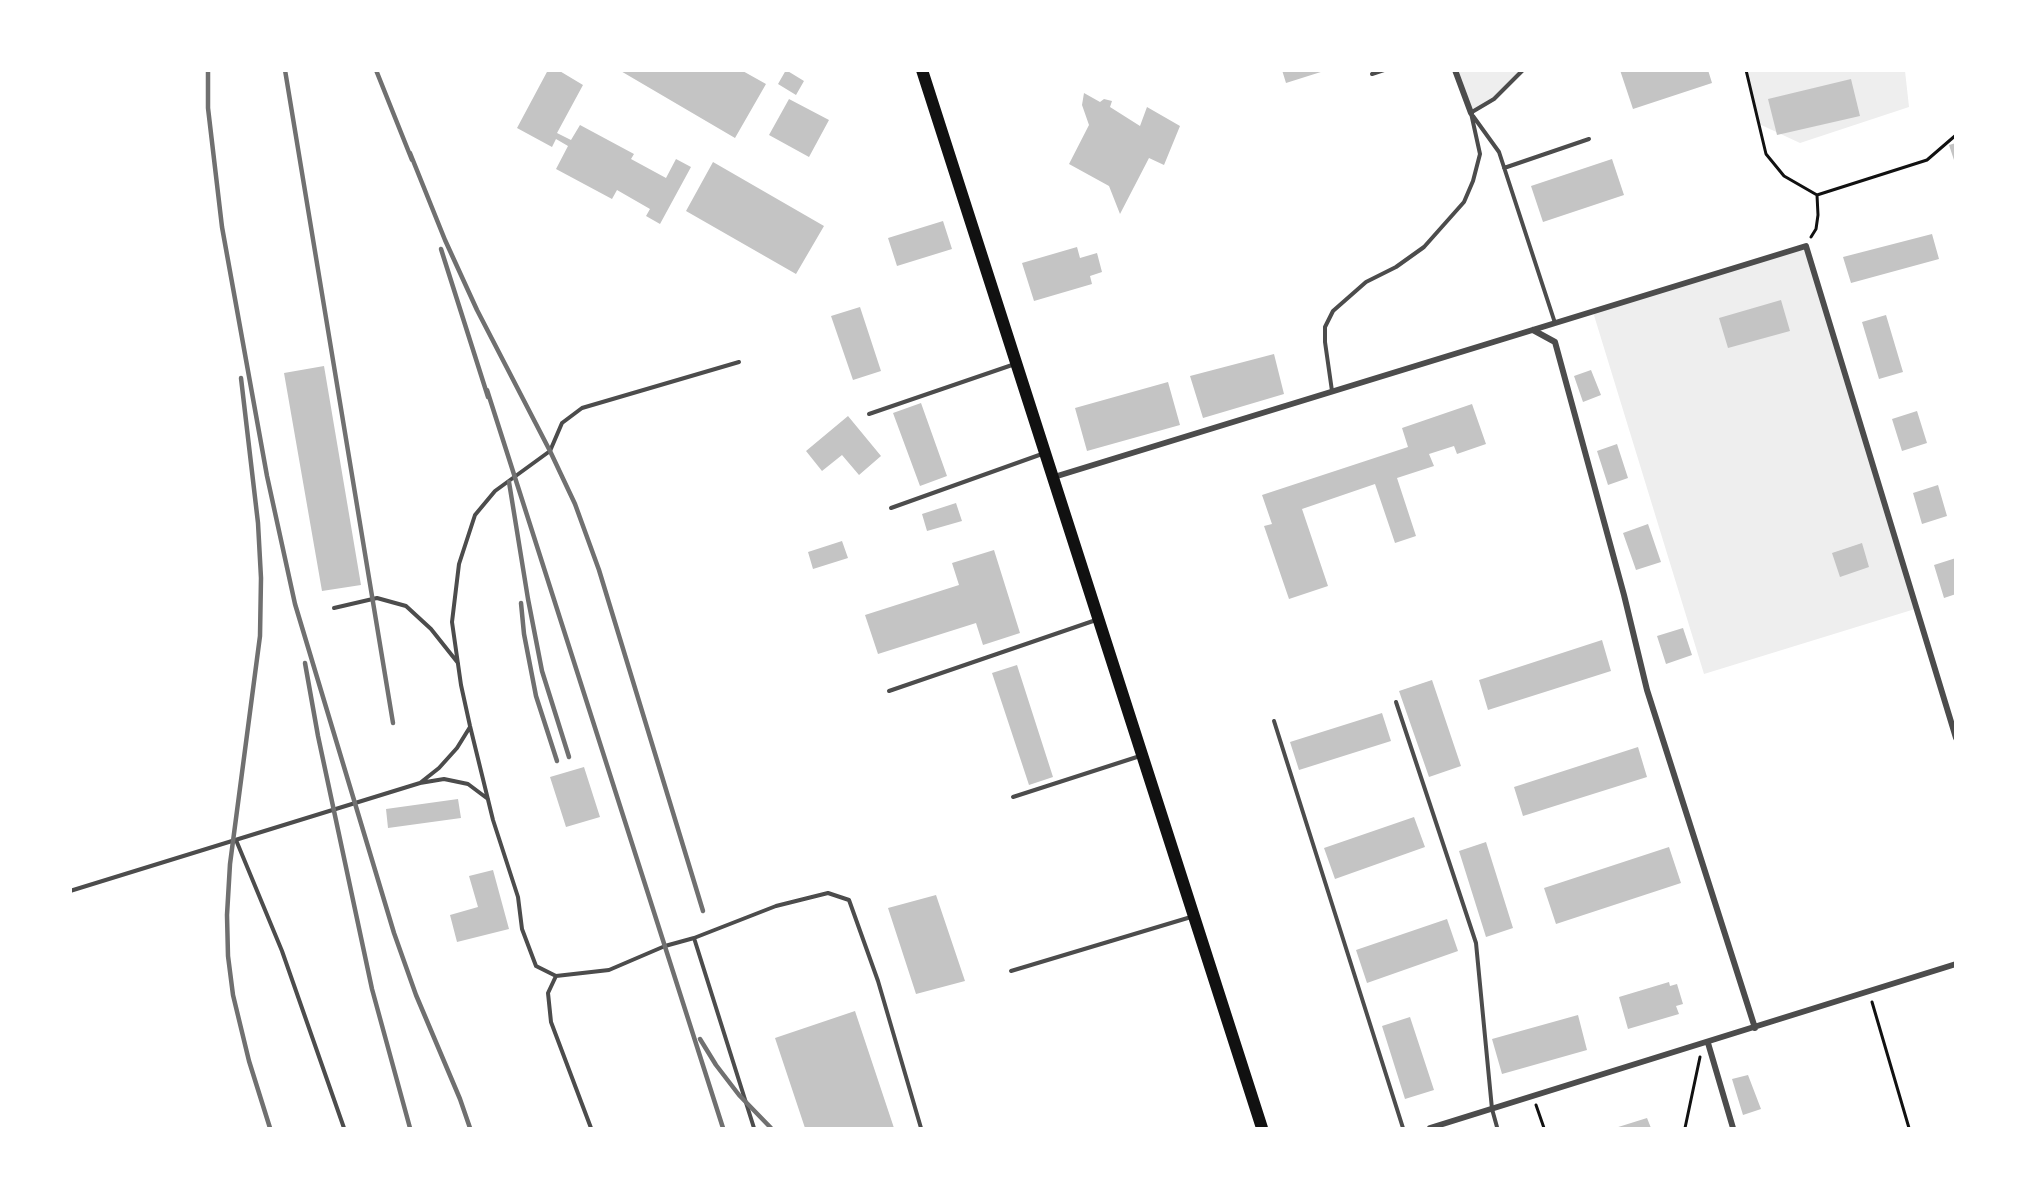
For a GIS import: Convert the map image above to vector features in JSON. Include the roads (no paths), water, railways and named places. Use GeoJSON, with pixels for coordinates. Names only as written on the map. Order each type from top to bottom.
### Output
{"type":"FeatureCollection","features":[{"type":"Feature","properties":{"kind":"highway"},"geometry":{"type":"LineString","coordinates":[[922,70],[1262,1128]]}},
{"type":"Feature","properties":{"kind":"street"},"geometry":{"type":"LineString","coordinates":[[1455,70],[1471,113]]}},
{"type":"Feature","properties":{"kind":"street"},"geometry":{"type":"LineString","coordinates":[[1054,477],[1806,246],[1956,738]]}},
{"type":"Feature","properties":{"kind":"street"},"geometry":{"type":"LineString","coordinates":[[1533,330],[1555,342],[1647,690],[1755,1028]]}},
{"type":"Feature","properties":{"kind":"street"},"geometry":{"type":"LineString","coordinates":[[1430,1128],[1956,964]]}},
{"type":"Feature","properties":{"kind":"street"},"geometry":{"type":"LineString","coordinates":[[1705,1044],[1733,1128]]}},
{"type":"Feature","properties":{"kind":"lane"},"geometry":{"type":"LineString","coordinates":[[1372,74],[1384,70]]}},
{"type":"Feature","properties":{"kind":"lane"},"geometry":{"type":"LineString","coordinates":[[1471,113],[1494,99],[1523,70]]}},
{"type":"Feature","properties":{"kind":"lane"},"geometry":{"type":"LineString","coordinates":[[1471,113],[1499,152],[1555,323]]}},
{"type":"Feature","properties":{"kind":"lane"},"geometry":{"type":"LineString","coordinates":[[1332,391],[1325,327],[1333,311],[1366,282],[1396,267],[1424,247],[1464,202],[1473,182],[1480,154],[1471,113]]}},
{"type":"Feature","properties":{"kind":"lane"},"geometry":{"type":"LineString","coordinates":[[1504,168],[1589,139]]}},
{"type":"Feature","properties":{"kind":"lane"},"geometry":{"type":"LineString","coordinates":[[739,362],[582,408],[562,423],[550,451],[495,491],[475,515],[459,564],[452,621],[470,726],[488,799],[518,897],[522,929],[536,966],[556,976],[609,970],[665,946],[694,938],[787,903],[828,893],[849,900],[878,981],[921,1128]]}},
{"type":"Feature","properties":{"kind":"lane"},"geometry":{"type":"LineString","coordinates":[[869,414],[1016,364]]}},
{"type":"Feature","properties":{"kind":"lane"},"geometry":{"type":"LineString","coordinates":[[891,508],[1046,453]]}},
{"type":"Feature","properties":{"kind":"lane"},"geometry":{"type":"LineString","coordinates":[[334,608],[377,598],[406,606],[431,629],[458,663]]}},
{"type":"Feature","properties":{"kind":"lane"},"geometry":{"type":"LineString","coordinates":[[889,691],[1100,619]]}},
{"type":"Feature","properties":{"kind":"lane"},"geometry":{"type":"LineString","coordinates":[[1396,702],[1476,943],[1492,1109],[1497,1127]]}},
{"type":"Feature","properties":{"kind":"lane"},"geometry":{"type":"LineString","coordinates":[[1274,721],[1403,1128]]}},
{"type":"Feature","properties":{"kind":"lane"},"geometry":{"type":"LineString","coordinates":[[420,783],[439,768],[457,748],[470,726]]}},
{"type":"Feature","properties":{"kind":"lane"},"geometry":{"type":"LineString","coordinates":[[1013,796],[1143,755]]}},
{"type":"Feature","properties":{"kind":"lane"},"geometry":{"type":"LineString","coordinates":[[70,891],[420,783],[444,779],[468,784],[488,799]]}},
{"type":"Feature","properties":{"kind":"lane"},"geometry":{"type":"LineString","coordinates":[[236,840],[282,951],[344,1128]]}},
{"type":"Feature","properties":{"kind":"lane"},"geometry":{"type":"LineString","coordinates":[[1011,971],[1195,916]]}},
{"type":"Feature","properties":{"kind":"lane"},"geometry":{"type":"LineString","coordinates":[[694,938],[754,1128]]}},
{"type":"Feature","properties":{"kind":"lane"},"geometry":{"type":"LineString","coordinates":[[556,976],[549,993],[551,1022],[591,1128]]}},
{"type":"Feature","properties":{"kind":"railway"},"geometry":{"type":"LineString","coordinates":[[208,70],[208,108],[222,227],[267,476],[295,604],[394,933],[416,995],[470,1128]]}},
{"type":"Feature","properties":{"kind":"railway"},"geometry":{"type":"LineString","coordinates":[[285,70],[393,723]]}},
{"type":"Feature","properties":{"kind":"railway"},"geometry":{"type":"LineString","coordinates":[[376,70],[412,160]]}},
{"type":"Feature","properties":{"kind":"railway"},"geometry":{"type":"LineString","coordinates":[[410,153],[445,240],[477,310],[575,504],[599,570],[703,911]]}},
{"type":"Feature","properties":{"kind":"railway"},"geometry":{"type":"LineString","coordinates":[[441,249],[488,397]]}},
{"type":"Feature","properties":{"kind":"railway"},"geometry":{"type":"LineString","coordinates":[[241,378],[258,523],[261,578],[260,636],[230,864],[227,915],[228,956],[233,995],[249,1061],[270,1128]]}},
{"type":"Feature","properties":{"kind":"railway"},"geometry":{"type":"LineString","coordinates":[[487,390],[723,1128]]}},
{"type":"Feature","properties":{"kind":"railway"},"geometry":{"type":"LineString","coordinates":[[509,482],[542,671],[569,757]]}},
{"type":"Feature","properties":{"kind":"railway"},"geometry":{"type":"LineString","coordinates":[[521,603],[524,634],[536,696],[557,761]]}},
{"type":"Feature","properties":{"kind":"railway"},"geometry":{"type":"LineString","coordinates":[[305,663],[318,736],[372,989],[410,1128]]}},
{"type":"Feature","properties":{"kind":"railway"},"geometry":{"type":"LineString","coordinates":[[700,1039],[739,1095],[771,1128]]}}]}
